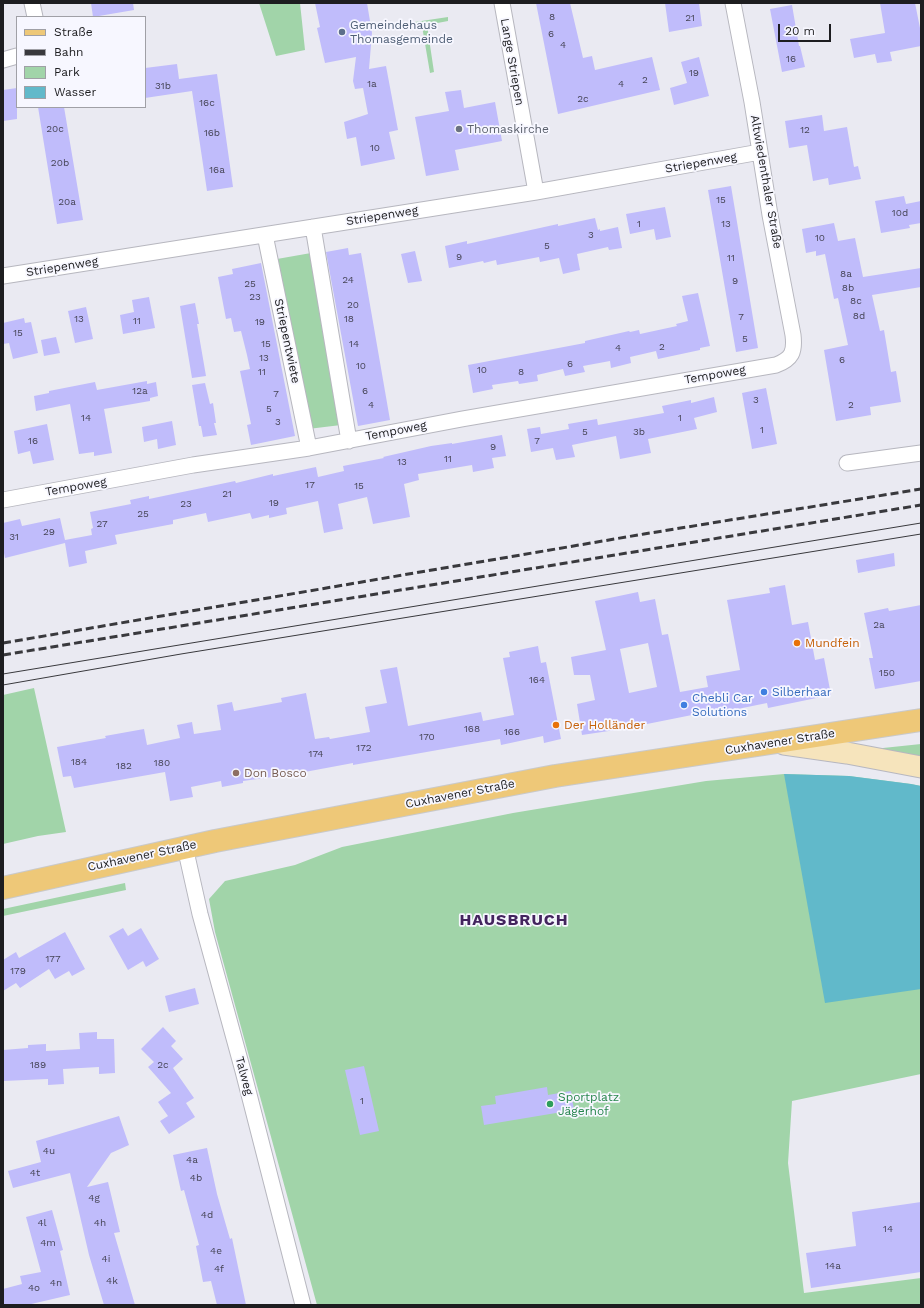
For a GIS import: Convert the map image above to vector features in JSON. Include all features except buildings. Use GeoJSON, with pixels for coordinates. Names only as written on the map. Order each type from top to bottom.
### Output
{"type":"FeatureCollection","features":[{"type":"Feature","properties":{"kind":"main road","name":"Cuxhavener Straße"},"geometry":{"type":"LineString","coordinates":[[3,888],[185,847],[314,821],[555,776],[921,720]]}},
{"type":"Feature","properties":{"kind":"main road"},"geometry":{"type":"LineString","coordinates":[[775,742],[847,753],[921,767]]}},
{"type":"Feature","properties":{"kind":"street"},"geometry":{"type":"LineString","coordinates":[[32,3],[35,16]]}},
{"type":"Feature","properties":{"kind":"street","name":"Lange Striepen"},"geometry":{"type":"LineString","coordinates":[[502,3],[536,192]]}},
{"type":"Feature","properties":{"kind":"street","name":"Altwiedenthaler Straße"},"geometry":{"type":"LineString","coordinates":[[733,3],[752,102],[770,215],[793,335],[793,350],[788,360]]}},
{"type":"Feature","properties":{"kind":"street"},"geometry":{"type":"LineString","coordinates":[[3,60],[16,56]]}},
{"type":"Feature","properties":{"kind":"street","name":"Striepenweg"},"geometry":{"type":"LineString","coordinates":[[3,276],[536,192],[760,152]]}},
{"type":"Feature","properties":{"kind":"street"},"geometry":{"type":"LineString","coordinates":[[312,227],[349,441]]}},
{"type":"Feature","properties":{"kind":"street","name":"Striepentwiete"},"geometry":{"type":"LineString","coordinates":[[265,235],[309,448]]}},
{"type":"Feature","properties":{"kind":"street","name":"Tempoweg"},"geometry":{"type":"LineString","coordinates":[[3,500],[193,465],[309,448],[462,419],[776,365],[788,360]]}},
{"type":"Feature","properties":{"kind":"street"},"geometry":{"type":"LineString","coordinates":[[847,463],[921,453]]}},
{"type":"Feature","properties":{"kind":"street","name":"Talweg"},"geometry":{"type":"LineString","coordinates":[[185,847],[200,914],[243,1071],[302,1305]]}},
{"type":"Feature","properties":{"kind":"green space"},"geometry":{"type":"Polygon","coordinates":[[[259,3],[300,3],[305,50],[276,56],[259,3]]]}},
{"type":"Feature","properties":{"kind":"green space"},"geometry":{"type":"Polygon","coordinates":[[[448,17],[448,21],[427,25],[434,72],[430,73],[422,26],[395,30],[395,25],[448,17]]]}},
{"type":"Feature","properties":{"kind":"green space"},"geometry":{"type":"Polygon","coordinates":[[[311,253],[341,425],[308,429],[277,259],[311,253]]]}},
{"type":"Feature","properties":{"kind":"green space"},"geometry":{"type":"Polygon","coordinates":[[[34,688],[66,832],[38,836],[3,844],[3,695],[34,688]]]}},
{"type":"Feature","properties":{"kind":"green space"},"geometry":{"type":"Polygon","coordinates":[[[921,744],[921,757],[881,750],[883,748],[921,744]]]}},
{"type":"Feature","properties":{"kind":"green space"},"geometry":{"type":"Polygon","coordinates":[[[784,774],[849,776],[921,786],[921,1074],[792,1101],[788,1163],[804,1293],[921,1278],[921,1305],[317,1305],[215,932],[209,899],[225,881],[295,865],[342,847],[513,813],[706,781],[784,774]]]}},
{"type":"Feature","properties":{"kind":"green space"},"geometry":{"type":"Polygon","coordinates":[[[125,883],[126,890],[3,916],[3,909],[125,883]]]}},
{"type":"Feature","properties":{"kind":"water"},"geometry":{"type":"Polygon","coordinates":[[[784,774],[849,776],[921,786],[921,989],[825,1003],[784,774]]]}},
{"type":"Feature","properties":{"kind":"tram line"},"geometry":{"type":"LineString","coordinates":[[3,674],[921,523]]}},
{"type":"Feature","properties":{"kind":"tram line"},"geometry":{"type":"LineString","coordinates":[[3,685],[181,654],[921,534]]}},
{"type":"Feature","properties":{"kind":"railway"},"geometry":{"type":"LineString","coordinates":[[3,643],[644,534],[921,489]]}},
{"type":"Feature","properties":{"kind":"railway"},"geometry":{"type":"LineString","coordinates":[[3,655],[921,505]]}},
{"type":"Feature","properties":{"kind":"place","name":"Gemeindehaus Thomasgemeinde"},"geometry":{"type":"Point","coordinates":[342,32]}},
{"type":"Feature","properties":{"kind":"place","name":"Thomaskirche"},"geometry":{"type":"Point","coordinates":[459,129]}},
{"type":"Feature","properties":{"kind":"place","name":"Mundfein"},"geometry":{"type":"Point","coordinates":[797,643]}},
{"type":"Feature","properties":{"kind":"place","name":"Silberhaar"},"geometry":{"type":"Point","coordinates":[764,692]}},
{"type":"Feature","properties":{"kind":"place","name":"Chebli Car Solutions"},"geometry":{"type":"Point","coordinates":[684,705]}},
{"type":"Feature","properties":{"kind":"place","name":"Der Holländer"},"geometry":{"type":"Point","coordinates":[556,725]}},
{"type":"Feature","properties":{"kind":"place","name":"Don Bosco"},"geometry":{"type":"Point","coordinates":[236,773]}},
{"type":"Feature","properties":{"kind":"place","name":"Sportplatz Jägerhof"},"geometry":{"type":"Point","coordinates":[550,1104]}},
{"type":"Feature","properties":{"kind":"district","name":"HAUSBRUCH"},"geometry":{"type":"Point","coordinates":[514,920]}}]}
